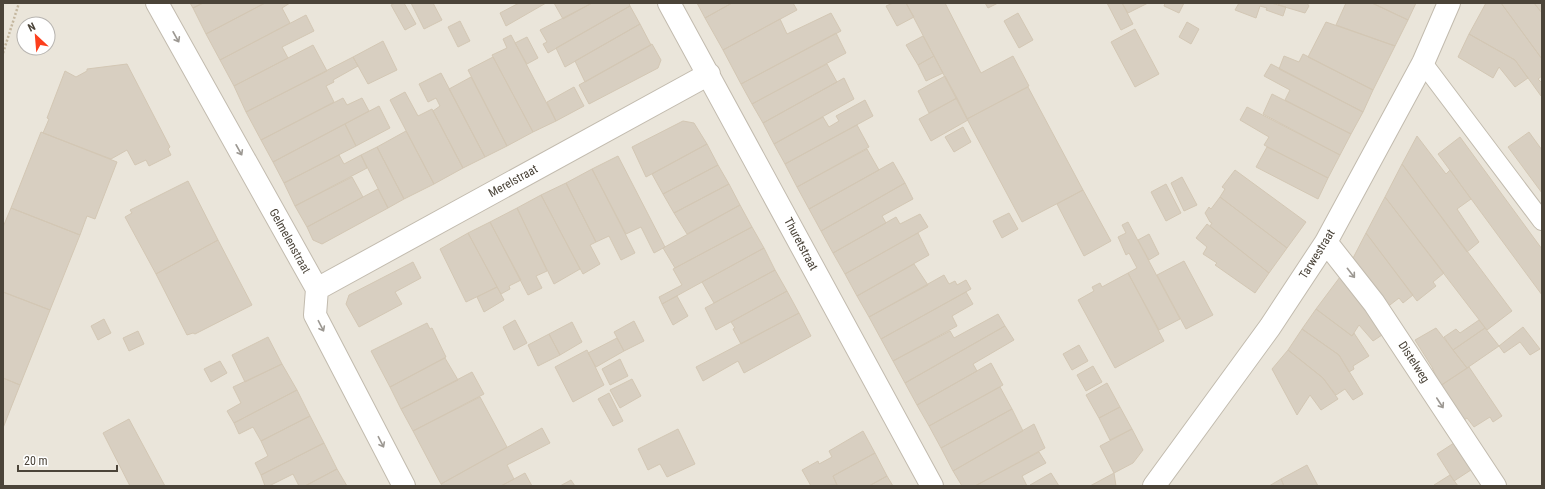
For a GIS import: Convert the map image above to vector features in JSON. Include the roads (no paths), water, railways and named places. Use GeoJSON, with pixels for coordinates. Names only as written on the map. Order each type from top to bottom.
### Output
{"type":"FeatureCollection","features":[{"type":"Feature","properties":{"kind":"street","name":"Gelmelenstraat"},"geometry":{"type":"LineString","coordinates":[[157,3],[317,289]]}},
{"type":"Feature","properties":{"kind":"street","name":"Thuretstraat"},"geometry":{"type":"LineString","coordinates":[[669,3],[932,486]]}},
{"type":"Feature","properties":{"kind":"street","name":"Tarwestraat"},"geometry":{"type":"LineString","coordinates":[[1154,486],[1270,327],[1326,242],[1423,63],[1449,3]]}},
{"type":"Feature","properties":{"kind":"street","name":"Merelstraat"},"geometry":{"type":"LineString","coordinates":[[317,289],[708,74]]}},
{"type":"Feature","properties":{"kind":"street","name":"Distelweg"},"geometry":{"type":"LineString","coordinates":[[1326,242],[1374,303],[1495,486]]}},
{"type":"Feature","properties":{"kind":"street"},"geometry":{"type":"LineString","coordinates":[[317,289],[315,315],[404,486]]}},
{"type":"Feature","properties":{"kind":"lane"},"geometry":{"type":"LineString","coordinates":[[1423,63],[1542,221]]}}]}
